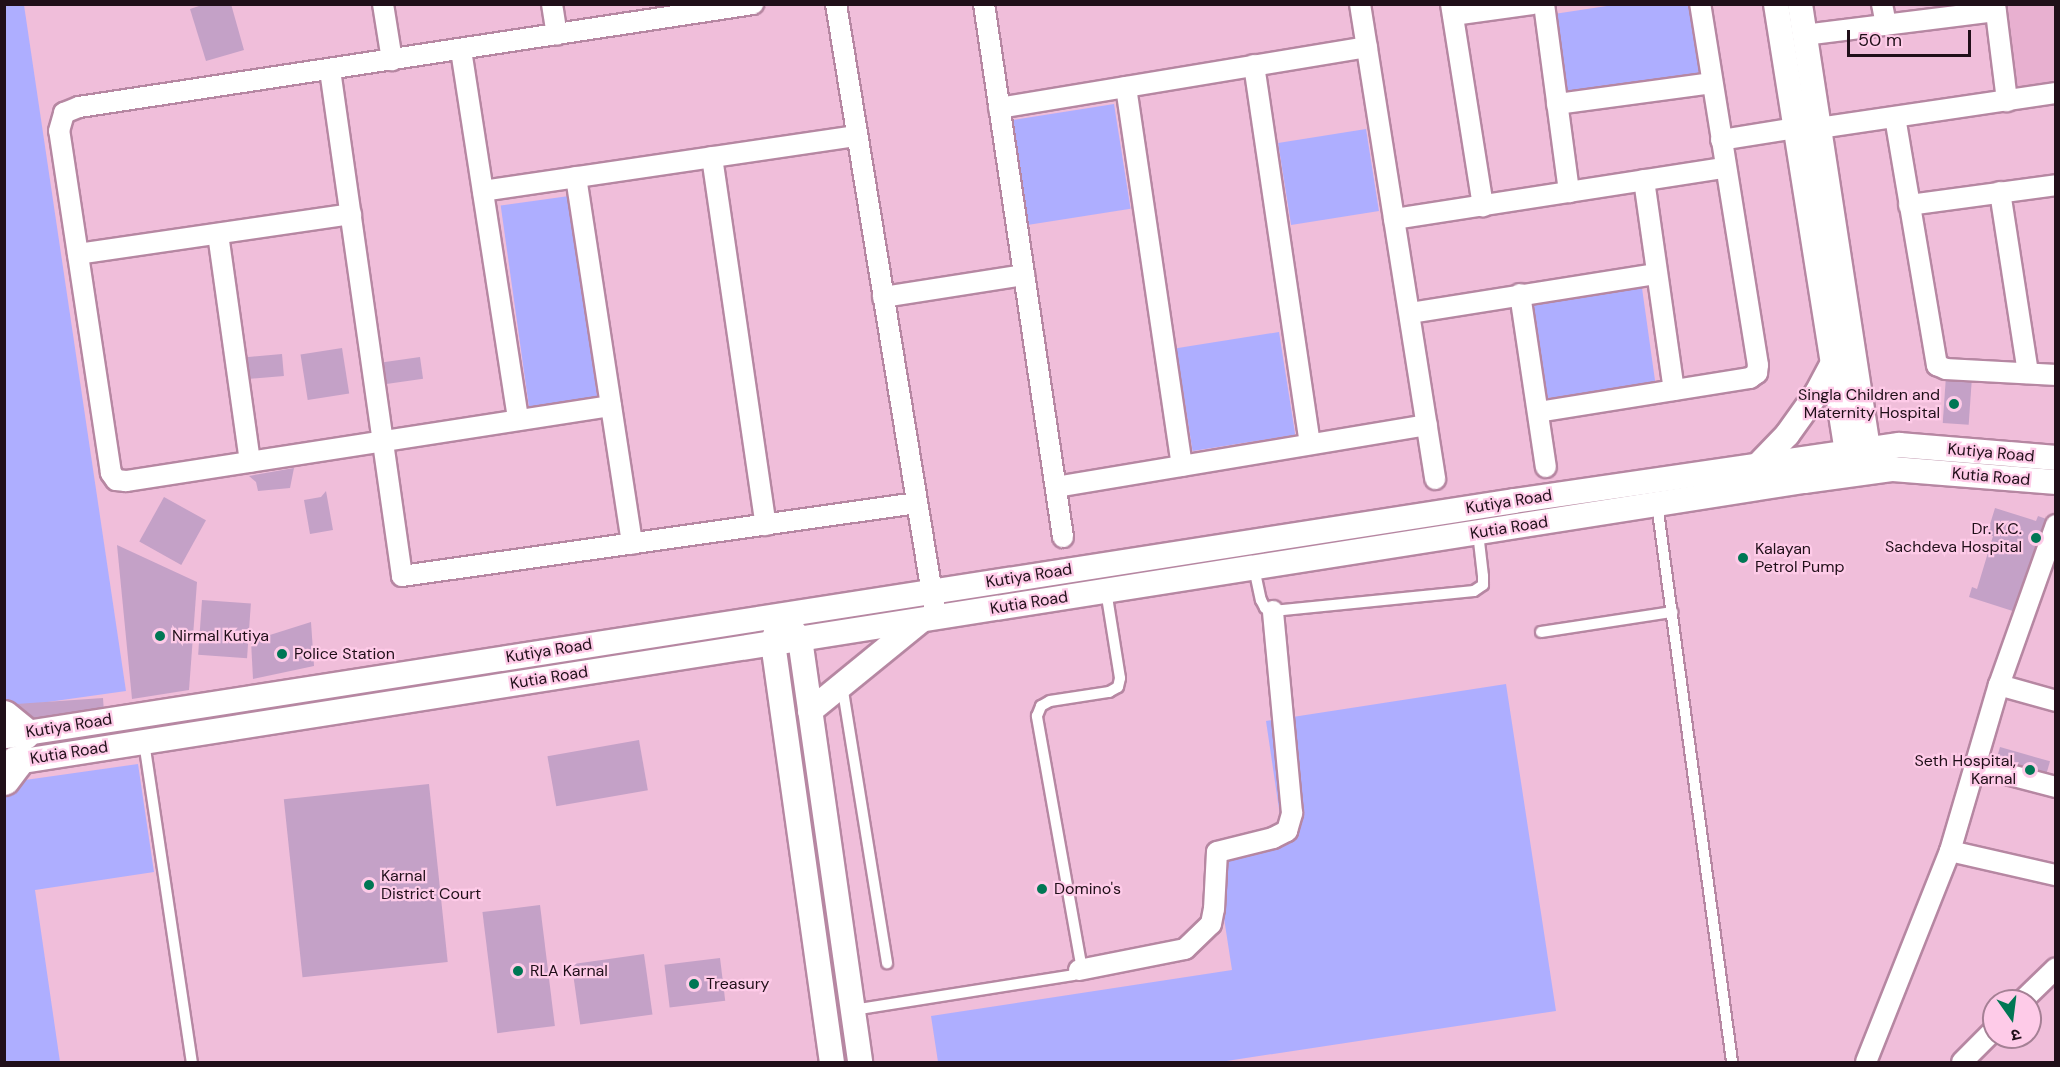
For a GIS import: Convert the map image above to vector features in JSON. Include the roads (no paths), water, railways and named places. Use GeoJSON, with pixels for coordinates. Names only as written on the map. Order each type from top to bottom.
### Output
{"type":"FeatureCollection","features":[{"type":"Feature","properties":{"kind":"street"},"geometry":{"type":"LineString","coordinates":[[383,4],[392,60]]}},
{"type":"Feature","properties":{"kind":"street"},"geometry":{"type":"LineString","coordinates":[[552,4],[557,35]]}},
{"type":"Feature","properties":{"kind":"street"},"geometry":{"type":"LineString","coordinates":[[611,406],[126,481],[116,480],[111,473],[59,130],[64,113],[79,107],[753,4]]}},
{"type":"Feature","properties":{"kind":"street"},"geometry":{"type":"LineString","coordinates":[[810,711],[928,619],[931,591],[836,4]]}},
{"type":"Feature","properties":{"kind":"street"},"geometry":{"type":"LineString","coordinates":[[984,4],[1063,537]]}},
{"type":"Feature","properties":{"kind":"street"},"geometry":{"type":"LineString","coordinates":[[1360,4],[1435,479]]}},
{"type":"Feature","properties":{"kind":"street"},"geometry":{"type":"LineString","coordinates":[[1483,206],[1452,10],[1532,4]]}},
{"type":"Feature","properties":{"kind":"street"},"geometry":{"type":"LineString","coordinates":[[1544,4],[1569,192]]}},
{"type":"Feature","properties":{"kind":"street"},"geometry":{"type":"LineString","coordinates":[[1538,412],[1750,378],[1757,373],[1758,365],[1700,4]]}},
{"type":"Feature","properties":{"kind":"street"},"geometry":{"type":"LineString","coordinates":[[1776,4],[1807,128],[1861,473]]}},
{"type":"Feature","properties":{"kind":"street"},"geometry":{"type":"LineString","coordinates":[[1800,4],[1804,35],[1807,128],[1833,363],[1858,451]]}},
{"type":"Feature","properties":{"kind":"street"},"geometry":{"type":"LineString","coordinates":[[1882,4],[1886,25]]}},
{"type":"Feature","properties":{"kind":"street"},"geometry":{"type":"LineString","coordinates":[[1804,35],[1996,8],[2007,101]]}},
{"type":"Feature","properties":{"kind":"street"},"geometry":{"type":"LineString","coordinates":[[999,108],[1366,46]]}},
{"type":"Feature","properties":{"kind":"street"},"geometry":{"type":"LineString","coordinates":[[461,50],[518,420]]}},
{"type":"Feature","properties":{"kind":"street"},"geometry":{"type":"LineString","coordinates":[[1254,65],[1310,444]]}},
{"type":"Feature","properties":{"kind":"street"},"geometry":{"type":"LineString","coordinates":[[330,70],[402,576],[917,503]]}},
{"type":"Feature","properties":{"kind":"street"},"geometry":{"type":"LineString","coordinates":[[1557,104],[1712,83]]}},
{"type":"Feature","properties":{"kind":"street"},"geometry":{"type":"LineString","coordinates":[[1126,87],[1182,466]]}},
{"type":"Feature","properties":{"kind":"street"},"geometry":{"type":"LineString","coordinates":[[1721,140],[2055,93]]}},
{"type":"Feature","properties":{"kind":"street"},"geometry":{"type":"LineString","coordinates":[[1895,117],[1938,365],[1946,369],[2055,375]]}},
{"type":"Feature","properties":{"kind":"street"},"geometry":{"type":"LineString","coordinates":[[483,191],[857,136]]}},
{"type":"Feature","properties":{"kind":"street"},"geometry":{"type":"LineString","coordinates":[[712,157],[766,525]]}},
{"type":"Feature","properties":{"kind":"street"},"geometry":{"type":"LineString","coordinates":[[1394,219],[1725,168]]}},
{"type":"Feature","properties":{"kind":"street"},"geometry":{"type":"LineString","coordinates":[[576,177],[632,544]]}},
{"type":"Feature","properties":{"kind":"street"},"geometry":{"type":"LineString","coordinates":[[1644,180],[1674,390]]}},
{"type":"Feature","properties":{"kind":"street"},"geometry":{"type":"LineString","coordinates":[[1909,205],[2055,185]]}},
{"type":"Feature","properties":{"kind":"street"},"geometry":{"type":"LineString","coordinates":[[2000,192],[2028,373]]}},
{"type":"Feature","properties":{"kind":"street"},"geometry":{"type":"LineString","coordinates":[[78,254],[351,214]]}},
{"type":"Feature","properties":{"kind":"street"},"geometry":{"type":"LineString","coordinates":[[218,234],[250,462]]}},
{"type":"Feature","properties":{"kind":"street"},"geometry":{"type":"LineString","coordinates":[[1410,313],[1656,274]]}},
{"type":"Feature","properties":{"kind":"street"},"geometry":{"type":"LineString","coordinates":[[884,297],[1024,275]]}},
{"type":"Feature","properties":{"kind":"street"},"geometry":{"type":"LineString","coordinates":[[1520,294],[1546,467]]}},
{"type":"Feature","properties":{"kind":"street"},"geometry":{"type":"LineString","coordinates":[[1758,465],[1787,435],[1817,393],[1833,363]]}},
{"type":"Feature","properties":{"kind":"street"},"geometry":{"type":"LineString","coordinates":[[1056,487],[1427,425]]}},
{"type":"Feature","properties":{"kind":"street","name":"Kutiya Road"},"geometry":{"type":"LineString","coordinates":[[10,748],[141,715],[931,591],[1899,445],[2055,458]]}},
{"type":"Feature","properties":{"kind":"street","name":"Kutia Road"},"geometry":{"type":"LineString","coordinates":[[10,748],[144,742],[1861,473],[1893,469],[2055,482]]}},
{"type":"Feature","properties":{"kind":"street"},"geometry":{"type":"LineString","coordinates":[[1866,1062],[1950,851],[1999,685],[2055,525]]}},
{"type":"Feature","properties":{"kind":"street"},"geometry":{"type":"LineString","coordinates":[[1079,970],[1185,949],[1211,924],[1217,852],[1274,838],[1287,831],[1292,813],[1273,611]]}},
{"type":"Feature","properties":{"kind":"street"},"geometry":{"type":"LineString","coordinates":[[781,615],[800,639],[860,1062]]}},
{"type":"Feature","properties":{"kind":"street"},"geometry":{"type":"LineString","coordinates":[[781,615],[773,643],[832,1062]]}},
{"type":"Feature","properties":{"kind":"street"},"geometry":{"type":"LineString","coordinates":[[1999,685],[2055,701]]}},
{"type":"Feature","properties":{"kind":"street"},"geometry":{"type":"LineString","coordinates":[[141,715],[144,742]]}},
{"type":"Feature","properties":{"kind":"street"},"geometry":{"type":"LineString","coordinates":[[1976,766],[2055,788]]}},
{"type":"Feature","properties":{"kind":"street"},"geometry":{"type":"LineString","coordinates":[[802,852],[830,848]]}},
{"type":"Feature","properties":{"kind":"street"},"geometry":{"type":"LineString","coordinates":[[1950,851],[2055,875]]}},
{"type":"Feature","properties":{"kind":"street"},"geometry":{"type":"LineString","coordinates":[[2034,989],[2055,968]]}},
{"type":"Feature","properties":{"kind":"street"},"geometry":{"type":"LineString","coordinates":[[1972,1060],[1982,1046]]}},
{"type":"Feature","properties":{"kind":"lane"},"geometry":{"type":"LineString","coordinates":[[1657,504],[1732,1062]]}},
{"type":"Feature","properties":{"kind":"lane"},"geometry":{"type":"LineString","coordinates":[[1254,568],[1260,600],[1265,608],[1273,611],[1474,591],[1482,585],[1483,576],[1478,533]]}},
{"type":"Feature","properties":{"kind":"lane"},"geometry":{"type":"LineString","coordinates":[[853,1010],[1073,975],[1079,970],[1081,964],[1037,716],[1041,706],[1050,701],[1109,692],[1118,687],[1120,678],[1106,591]]}},
{"type":"Feature","properties":{"kind":"lane"},"geometry":{"type":"LineString","coordinates":[[1541,632],[1672,612]]}},
{"type":"Feature","properties":{"kind":"lane"},"geometry":{"type":"LineString","coordinates":[[842,685],[886,963]]}},
{"type":"Feature","properties":{"kind":"lane"},"geometry":{"type":"LineString","coordinates":[[144,742],[192,1062]]}},
{"type":"Feature","properties":{"kind":"place","name":"Singla Children and Maternity Hospital"},"geometry":{"type":"Point","coordinates":[1954,404]}},
{"type":"Feature","properties":{"kind":"place","name":"Dr. K.C. Sachdeva Hospital"},"geometry":{"type":"Point","coordinates":[2036,538]}},
{"type":"Feature","properties":{"kind":"place","name":"Kalayan Petrol Pump"},"geometry":{"type":"Point","coordinates":[1743,558]}},
{"type":"Feature","properties":{"kind":"place","name":"Nirmal Kutiya"},"geometry":{"type":"Point","coordinates":[160,636]}},
{"type":"Feature","properties":{"kind":"place","name":"Police Station"},"geometry":{"type":"Point","coordinates":[282,654]}},
{"type":"Feature","properties":{"kind":"place","name":"Seth Hospital, Karnal"},"geometry":{"type":"Point","coordinates":[2030,770]}},
{"type":"Feature","properties":{"kind":"place","name":"Karnal District Court"},"geometry":{"type":"Point","coordinates":[369,885]}},
{"type":"Feature","properties":{"kind":"place","name":"Domino's"},"geometry":{"type":"Point","coordinates":[1042,889]}},
{"type":"Feature","properties":{"kind":"place","name":"RLA Karnal"},"geometry":{"type":"Point","coordinates":[518,971]}},
{"type":"Feature","properties":{"kind":"place","name":"Treasury"},"geometry":{"type":"Point","coordinates":[694,984]}}]}
